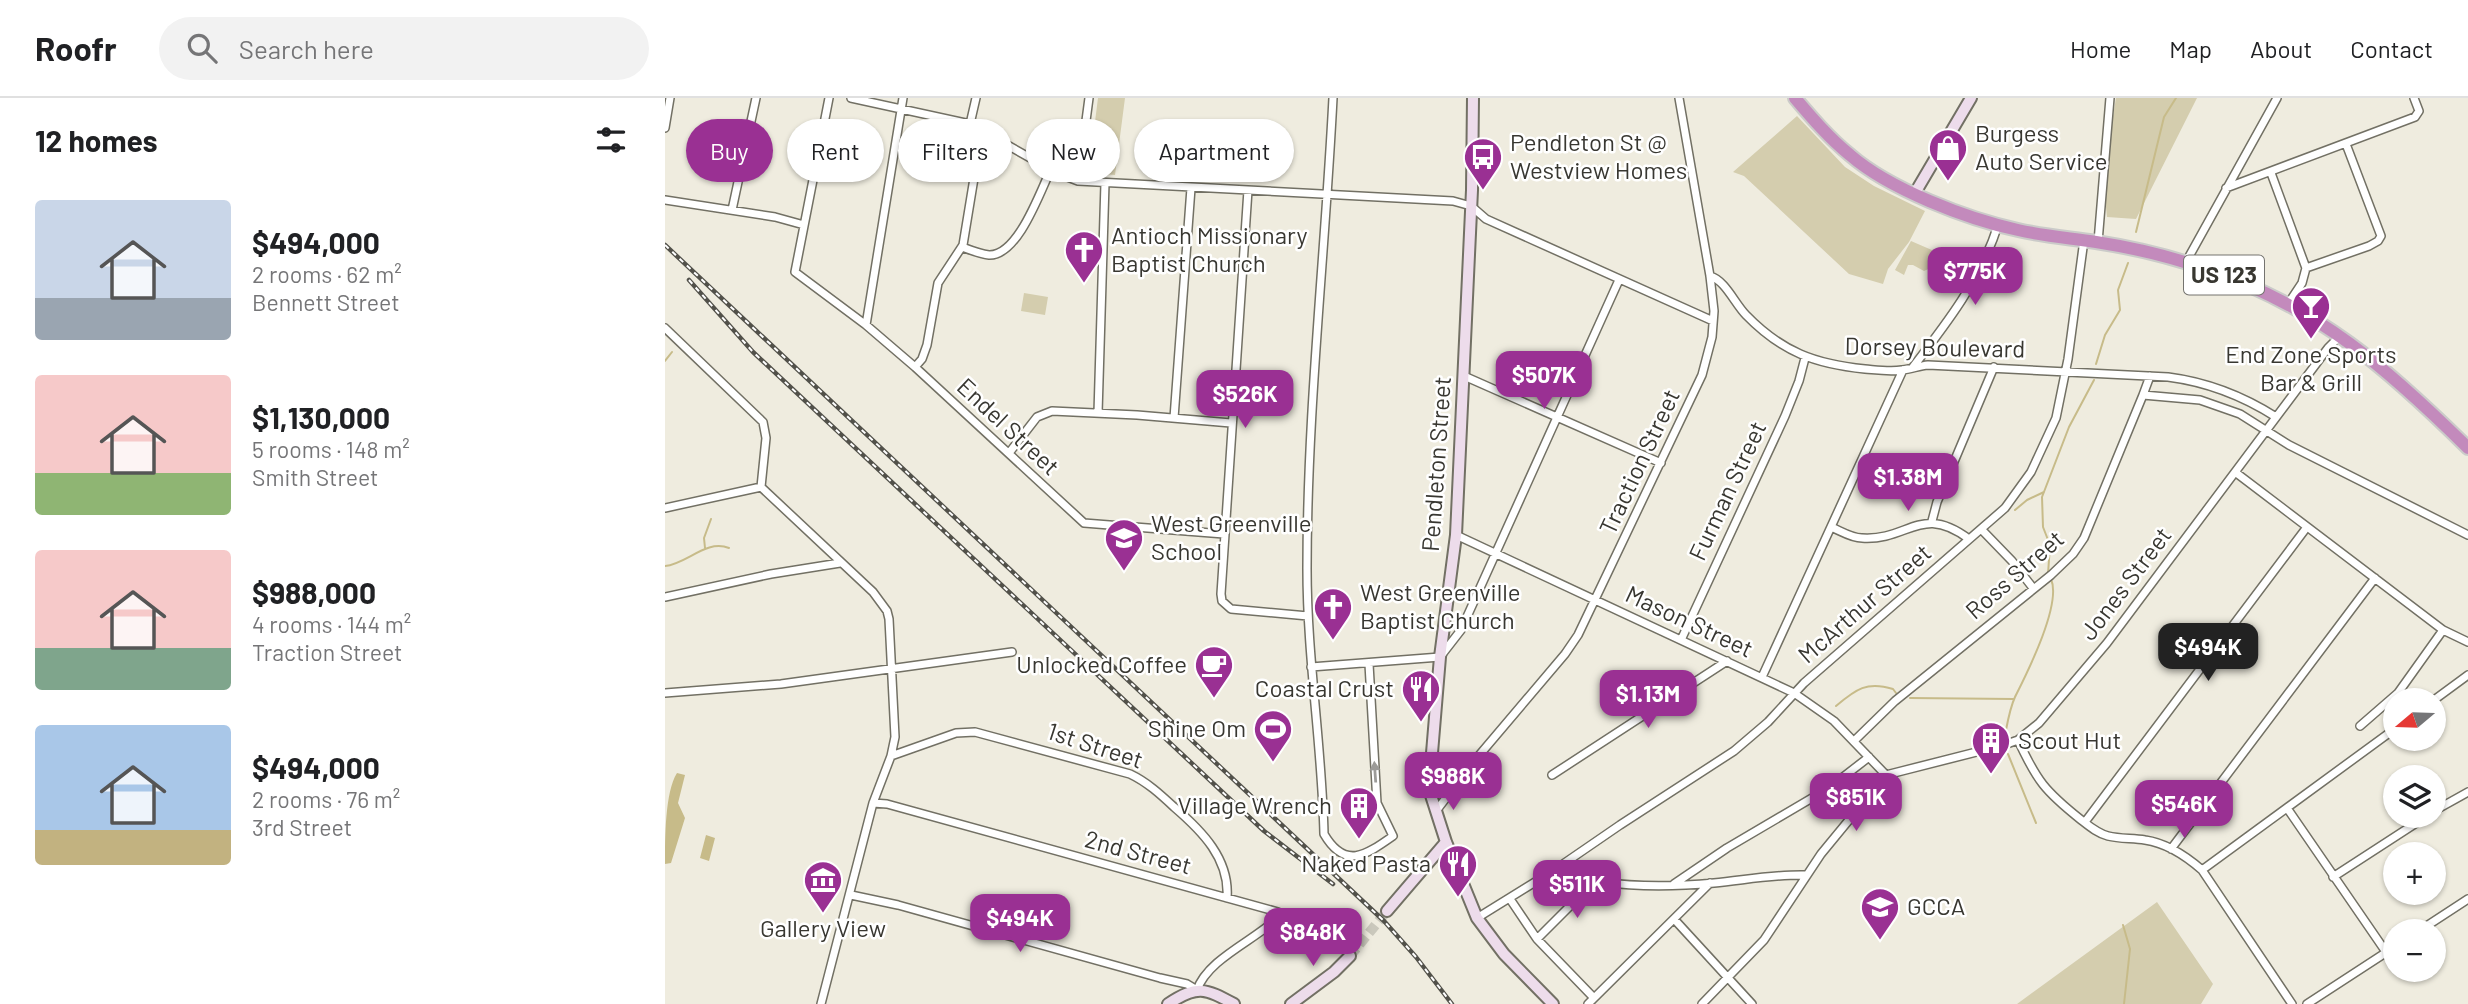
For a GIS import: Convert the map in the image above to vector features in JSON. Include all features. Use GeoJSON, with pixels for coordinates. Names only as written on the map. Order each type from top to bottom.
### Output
{"type":"FeatureCollection","features":[{"type":"Feature","properties":{"kind":"highway","name":"US 123"},"geometry":{"type":"LineString","coordinates":[[1795,98],[1852,157],[1915,193],[1959,212],[2031,233],[2147,251],[2232,278],[2288,304],[2341,335],[2404,386],[2468,448]]}},
{"type":"Feature","properties":{"kind":"main road","name":"Pendleton Street"},"geometry":{"type":"LineString","coordinates":[[1473,98],[1471,206],[1456,534],[1440,657],[1429,789],[1446,842],[1478,918],[1504,954],[1553,1004]]}},
{"type":"Feature","properties":{"kind":"main road"},"geometry":{"type":"LineString","coordinates":[[1915,193],[1971,98]]}},
{"type":"Feature","properties":{"kind":"main road"},"geometry":{"type":"LineString","coordinates":[[1387,911],[1446,842]]}},
{"type":"Feature","properties":{"kind":"main road"},"geometry":{"type":"LineString","coordinates":[[1291,1004],[1334,972],[1350,956]]}},
{"type":"Feature","properties":{"kind":"main road"},"geometry":{"type":"LineString","coordinates":[[1168,1004],[1197,989],[1215,993],[1234,1004]]}},
{"type":"Feature","properties":{"kind":"main road"},"geometry":{"type":"LineString","coordinates":[[1215,993],[1226,1004]]}},
{"type":"Feature","properties":{"kind":"street"},"geometry":{"type":"LineString","coordinates":[[665,128],[670,98]]}},
{"type":"Feature","properties":{"kind":"street"},"geometry":{"type":"LineString","coordinates":[[732,210],[756,98]]}},
{"type":"Feature","properties":{"kind":"street"},"geometry":{"type":"LineString","coordinates":[[665,200],[775,217],[804,225],[829,98]]}},
{"type":"Feature","properties":{"kind":"street"},"geometry":{"type":"LineString","coordinates":[[851,98],[945,119]]}},
{"type":"Feature","properties":{"kind":"street"},"geometry":{"type":"LineString","coordinates":[[866,325],[903,98]]}},
{"type":"Feature","properties":{"kind":"street"},"geometry":{"type":"LineString","coordinates":[[971,119],[976,98]]}},
{"type":"Feature","properties":{"kind":"street"},"geometry":{"type":"LineString","coordinates":[[1086,119],[1089,98]]}},
{"type":"Feature","properties":{"kind":"street"},"geometry":{"type":"LineString","coordinates":[[1333,98],[1311,438],[1307,541],[1308,616],[1324,834],[1335,849],[1351,857],[1361,857],[1393,836],[1378,808],[1369,664]]}},
{"type":"Feature","properties":{"kind":"street","name":"Traction Street"},"geometry":{"type":"LineString","coordinates":[[1436,811],[1578,635],[1709,356],[1713,321],[1710,276],[1679,98]]}},
{"type":"Feature","properties":{"kind":"street"},"geometry":{"type":"LineString","coordinates":[[2098,242],[2110,98]]}},
{"type":"Feature","properties":{"kind":"street"},"geometry":{"type":"LineString","coordinates":[[2186,262],[2277,98]]}},
{"type":"Feature","properties":{"kind":"street"},"geometry":{"type":"LineString","coordinates":[[2226,188],[2418,115],[2414,98]]}},
{"type":"Feature","properties":{"kind":"street"},"geometry":{"type":"LineString","coordinates":[[2307,268],[2369,246],[2381,236],[2346,144]]}},
{"type":"Feature","properties":{"kind":"street"},"geometry":{"type":"LineString","coordinates":[[2271,173],[2307,268],[2302,282],[2288,304]]}},
{"type":"Feature","properties":{"kind":"street"},"geometry":{"type":"LineString","coordinates":[[915,367],[922,359],[927,345],[938,283],[962,247],[973,182]]}},
{"type":"Feature","properties":{"kind":"street"},"geometry":{"type":"LineString","coordinates":[[962,247],[990,255],[1005,250],[1016,241],[1045,182]]}},
{"type":"Feature","properties":{"kind":"street"},"geometry":{"type":"LineString","coordinates":[[1092,182],[1453,201],[1471,206],[1486,219],[1713,321]]}},
{"type":"Feature","properties":{"kind":"street"},"geometry":{"type":"LineString","coordinates":[[1098,413],[1105,183]]}},
{"type":"Feature","properties":{"kind":"street"},"geometry":{"type":"LineString","coordinates":[[1174,418],[1191,188]]}},
{"type":"Feature","properties":{"kind":"street"},"geometry":{"type":"LineString","coordinates":[[1248,190],[1221,594],[1227,607],[1241,611],[1308,616]]}},
{"type":"Feature","properties":{"kind":"street","name":"Endel Street"},"geometry":{"type":"LineString","coordinates":[[804,225],[795,272],[866,325],[915,367],[1084,523],[1224,534]]}},
{"type":"Feature","properties":{"kind":"street"},"geometry":{"type":"LineString","coordinates":[[1913,367],[1950,320],[1965,295],[1989,250],[1998,225]]}},
{"type":"Feature","properties":{"kind":"street","name":"McArthur Street"},"geometry":{"type":"LineString","coordinates":[[1478,918],[1553,872],[1734,751],[1768,722],[1794,693],[2012,500],[2041,456],[2056,418],[2066,370],[2084,240]]}},
{"type":"Feature","properties":{"kind":"street","name":"Dorsey Boulevard"},"geometry":{"type":"LineString","coordinates":[[1710,276],[1721,283],[1759,329],[1805,358],[1836,366],[1903,370],[1928,365],[2066,370],[2182,379],[2239,397],[2276,417]]}},
{"type":"Feature","properties":{"kind":"street"},"geometry":{"type":"LineString","coordinates":[[1311,667],[1440,657],[1461,630],[1619,280]]}},
{"type":"Feature","properties":{"kind":"street"},"geometry":{"type":"LineString","coordinates":[[665,328],[763,422],[766,439],[761,487]]}},
{"type":"Feature","properties":{"kind":"street","name":"Jones Street"},"geometry":{"type":"LineString","coordinates":[[1886,775],[2018,740],[2039,723],[2107,643],[2328,348],[2341,335]]}},
{"type":"Feature","properties":{"kind":"street","name":"Furman Street"},"geometry":{"type":"LineString","coordinates":[[1681,640],[1785,416],[1805,358]]}},
{"type":"Feature","properties":{"kind":"street"},"geometry":{"type":"LineString","coordinates":[[1932,522],[1937,502],[1994,368]]}},
{"type":"Feature","properties":{"kind":"street"},"geometry":{"type":"LineString","coordinates":[[1762,677],[1903,370]]}},
{"type":"Feature","properties":{"kind":"street"},"geometry":{"type":"LineString","coordinates":[[1464,376],[1661,463]]}},
{"type":"Feature","properties":{"kind":"street"},"geometry":{"type":"LineString","coordinates":[[2150,376],[2143,395],[2186,398],[2215,404],[2252,420],[2288,445],[2468,535]]}},
{"type":"Feature","properties":{"kind":"street","name":"Ross Street"},"geometry":{"type":"LineString","coordinates":[[1854,741],[1895,701],[2051,575],[2073,554],[2084,538],[2143,395]]}},
{"type":"Feature","properties":{"kind":"street"},"geometry":{"type":"LineString","coordinates":[[1009,453],[1030,424],[1044,413],[1061,411],[1231,423]]}},
{"type":"Feature","properties":{"kind":"street"},"geometry":{"type":"LineString","coordinates":[[2235,472],[2443,629],[2468,642]]}},
{"type":"Feature","properties":{"kind":"street"},"geometry":{"type":"LineString","coordinates":[[665,508],[761,487]]}},
{"type":"Feature","properties":{"kind":"street"},"geometry":{"type":"LineString","coordinates":[[761,487],[873,592],[887,611],[895,737],[891,756],[873,803],[821,1004]]}},
{"type":"Feature","properties":{"kind":"street"},"geometry":{"type":"LineString","coordinates":[[1831,527],[1851,536],[1864,538],[1932,522],[1953,527],[1969,539]]}},
{"type":"Feature","properties":{"kind":"street"},"geometry":{"type":"LineString","coordinates":[[2084,822],[2307,527]]}},
{"type":"Feature","properties":{"kind":"street"},"geometry":{"type":"LineString","coordinates":[[1981,529],[2033,588]]}},
{"type":"Feature","properties":{"kind":"street","name":"Mason Street"},"geometry":{"type":"LineString","coordinates":[[1456,534],[1794,693],[1825,713],[1886,775]]}},
{"type":"Feature","properties":{"kind":"street"},"geometry":{"type":"LineString","coordinates":[[665,597],[771,574],[840,563]]}},
{"type":"Feature","properties":{"kind":"street"},"geometry":{"type":"LineString","coordinates":[[2171,849],[2375,578]]}},
{"type":"Feature","properties":{"kind":"street"},"geometry":{"type":"LineString","coordinates":[[2360,726],[2397,693],[2443,629]]}},
{"type":"Feature","properties":{"kind":"street"},"geometry":{"type":"LineString","coordinates":[[665,693],[781,684],[1012,652]]}},
{"type":"Feature","properties":{"kind":"street"},"geometry":{"type":"LineString","coordinates":[[1552,775],[1727,661]]}},
{"type":"Feature","properties":{"kind":"street"},"geometry":{"type":"LineString","coordinates":[[2447,690],[2468,675]]}},
{"type":"Feature","properties":{"kind":"street","name":"1st Street"},"geometry":{"type":"LineString","coordinates":[[891,756],[934,739],[956,733],[975,732],[1130,774],[1152,787],[1208,839],[1225,872],[1227,898]]}},
{"type":"Feature","properties":{"kind":"street"},"geometry":{"type":"LineString","coordinates":[[2202,870],[2383,738]]}},
{"type":"Feature","properties":{"kind":"street"},"geometry":{"type":"LineString","coordinates":[[2018,740],[2045,790],[2084,822],[2106,836],[2152,841],[2184,855],[2202,870],[2292,1004]]}},
{"type":"Feature","properties":{"kind":"street"},"geometry":{"type":"LineString","coordinates":[[1673,884],[1727,848],[1829,788],[1869,757]]}},
{"type":"Feature","properties":{"kind":"street"},"geometry":{"type":"LineString","coordinates":[[1702,1004],[1764,940],[1806,875],[1886,775]]}},
{"type":"Feature","properties":{"kind":"street"},"geometry":{"type":"LineString","coordinates":[[1429,789],[1450,793]]}},
{"type":"Feature","properties":{"kind":"street"},"geometry":{"type":"LineString","coordinates":[[2446,804],[2468,792]]}},
{"type":"Feature","properties":{"kind":"street","name":"2nd Street"},"geometry":{"type":"LineString","coordinates":[[873,803],[911,811],[1281,915],[1213,967],[1199,981],[1197,989]]}},
{"type":"Feature","properties":{"kind":"street"},"geometry":{"type":"LineString","coordinates":[[2287,808],[2383,948]]}},
{"type":"Feature","properties":{"kind":"street"},"geometry":{"type":"LineString","coordinates":[[2333,877],[2409,828]]}},
{"type":"Feature","properties":{"kind":"street"},"geometry":{"type":"LineString","coordinates":[[1553,872],[1631,886],[1806,875]]}},
{"type":"Feature","properties":{"kind":"street"},"geometry":{"type":"LineString","coordinates":[[1537,939],[1582,894],[1591,880]]}},
{"type":"Feature","properties":{"kind":"street"},"geometry":{"type":"LineString","coordinates":[[1510,899],[1537,939],[1591,1001],[1710,883]]}},
{"type":"Feature","properties":{"kind":"street"},"geometry":{"type":"LineString","coordinates":[[851,895],[898,905],[1187,984],[1197,989]]}},
{"type":"Feature","properties":{"kind":"street"},"geometry":{"type":"LineString","coordinates":[[2437,919],[2468,899]]}},
{"type":"Feature","properties":{"kind":"street"},"geometry":{"type":"LineString","coordinates":[[1674,919],[1752,1004]]}},
{"type":"Feature","properties":{"kind":"street"},"geometry":{"type":"LineString","coordinates":[[2307,1004],[2383,954]]}},
{"type":"Feature","properties":{"kind":"shaded area"},"geometry":{"type":"Polygon","coordinates":[[[1098,98],[1125,98],[1120,136],[1120,119],[1095,119],[1098,98]]]}},
{"type":"Feature","properties":{"kind":"shaded area"},"geometry":{"type":"Polygon","coordinates":[[[2116,98],[2197,98],[2136,219],[2107,217],[2103,178],[2116,98]]]}},
{"type":"Feature","properties":{"kind":"shaded area"},"geometry":{"type":"Polygon","coordinates":[[[1797,116],[1845,167],[1874,186],[1925,211],[1909,242],[1888,269],[1883,284],[1849,274],[1744,176],[1733,172],[1797,116]]]}},
{"type":"Feature","properties":{"kind":"shaded area"},"geometry":{"type":"Polygon","coordinates":[[[1911,241],[1941,254],[1937,265],[1924,271],[1908,265],[1904,275],[1895,270],[1911,241]]]}},
{"type":"Feature","properties":{"kind":"shaded area"},"geometry":{"type":"Polygon","coordinates":[[[1024,293],[1048,297],[1045,315],[1021,311],[1024,293]]]}},
{"type":"Feature","properties":{"kind":"shaded area"},"geometry":{"type":"Polygon","coordinates":[[[677,773],[685,775],[678,803],[685,818],[671,863],[665,864],[668,803],[677,773]]]}},
{"type":"Feature","properties":{"kind":"shaded area"},"geometry":{"type":"Polygon","coordinates":[[[706,835],[715,838],[709,861],[700,858],[706,835]]]}},
{"type":"Feature","properties":{"kind":"shaded area"},"geometry":{"type":"Polygon","coordinates":[[[2157,902],[2213,984],[2201,1004],[2017,1004],[2157,902]]]}},
{"type":"Feature","properties":{"kind":"waterway"},"geometry":{"type":"LineString","coordinates":[[2136,232],[2164,117],[2176,98]]}},
{"type":"Feature","properties":{"kind":"waterway"},"geometry":{"type":"LineString","coordinates":[[2096,364],[2105,335],[2120,310],[2118,290],[2128,263]]}},
{"type":"Feature","properties":{"kind":"waterway"},"geometry":{"type":"LineString","coordinates":[[665,361],[672,352]]}},
{"type":"Feature","properties":{"kind":"waterway"},"geometry":{"type":"LineString","coordinates":[[2048,574],[2050,545],[2043,527],[2042,497],[2069,427],[2094,380]]}},
{"type":"Feature","properties":{"kind":"waterway"},"geometry":{"type":"LineString","coordinates":[[2015,510],[2027,500],[2044,492]]}},
{"type":"Feature","properties":{"kind":"waterway"},"geometry":{"type":"LineString","coordinates":[[705,548],[704,538],[711,519]]}},
{"type":"Feature","properties":{"kind":"waterway"},"geometry":{"type":"LineString","coordinates":[[665,566],[704,549],[721,546],[729,548]]}},
{"type":"Feature","properties":{"kind":"waterway"},"geometry":{"type":"LineString","coordinates":[[2004,740],[2013,702],[2048,621],[2052,605],[2051,579]]}},
{"type":"Feature","properties":{"kind":"waterway"},"geometry":{"type":"LineString","coordinates":[[1836,706],[1856,691],[1869,686],[1893,689],[1896,693]]}},
{"type":"Feature","properties":{"kind":"waterway"},"geometry":{"type":"LineString","coordinates":[[1910,698],[2014,699]]}},
{"type":"Feature","properties":{"kind":"waterway"},"geometry":{"type":"LineString","coordinates":[[2008,754],[2036,823]]}},
{"type":"Feature","properties":{"kind":"waterway"},"geometry":{"type":"LineString","coordinates":[[2123,925],[2130,949],[2124,1004]]}},
{"type":"Feature","properties":{"kind":"tunnel"},"geometry":{"type":"LineString","coordinates":[[1350,956],[1387,911]]}},
{"type":"Feature","properties":{"kind":"railway"},"geometry":{"type":"LineString","coordinates":[[665,245],[1384,921],[1452,1004]]}},
{"type":"Feature","properties":{"kind":"railway"},"geometry":{"type":"LineString","coordinates":[[689,280],[753,352],[1264,831],[1333,884]]}},
{"type":"Feature","properties":{"kind":"place","name":"Burgess Auto Service"},"geometry":{"type":"Point","coordinates":[1948,182]}},
{"type":"Feature","properties":{"kind":"place","name":"Pendleton St @ Westview Homes"},"geometry":{"type":"Point","coordinates":[1483,191]}},
{"type":"Feature","properties":{"kind":"place","name":"Antioch Missionary Baptist Church"},"geometry":{"type":"Point","coordinates":[1084,284]}},
{"type":"Feature","properties":{"kind":"place","name":"End Zone Sports Bar & Grill"},"geometry":{"type":"Point","coordinates":[2311,340]}},
{"type":"Feature","properties":{"kind":"place","name":"West Greenville School"},"geometry":{"type":"Point","coordinates":[1124,572]}},
{"type":"Feature","properties":{"kind":"place","name":"West Greenville Baptist Church"},"geometry":{"type":"Point","coordinates":[1333,641]}},
{"type":"Feature","properties":{"kind":"place","name":"Unlocked Coffee"},"geometry":{"type":"Point","coordinates":[1214,699]}},
{"type":"Feature","properties":{"kind":"place","name":"Coastal Crust"},"geometry":{"type":"Point","coordinates":[1421,723]}},
{"type":"Feature","properties":{"kind":"place","name":"Shine Om"},"geometry":{"type":"Point","coordinates":[1273,763]}},
{"type":"Feature","properties":{"kind":"place","name":"Scout Hut"},"geometry":{"type":"Point","coordinates":[1991,775]}},
{"type":"Feature","properties":{"kind":"place","name":"Village Wrench"},"geometry":{"type":"Point","coordinates":[1359,840]}},
{"type":"Feature","properties":{"kind":"place","name":"Naked Pasta"},"geometry":{"type":"Point","coordinates":[1458,898]}},
{"type":"Feature","properties":{"kind":"place","name":"Gallery View"},"geometry":{"type":"Point","coordinates":[823,914]}},
{"type":"Feature","properties":{"kind":"place","name":"GCCA"},"geometry":{"type":"Point","coordinates":[1880,941]}}]}
